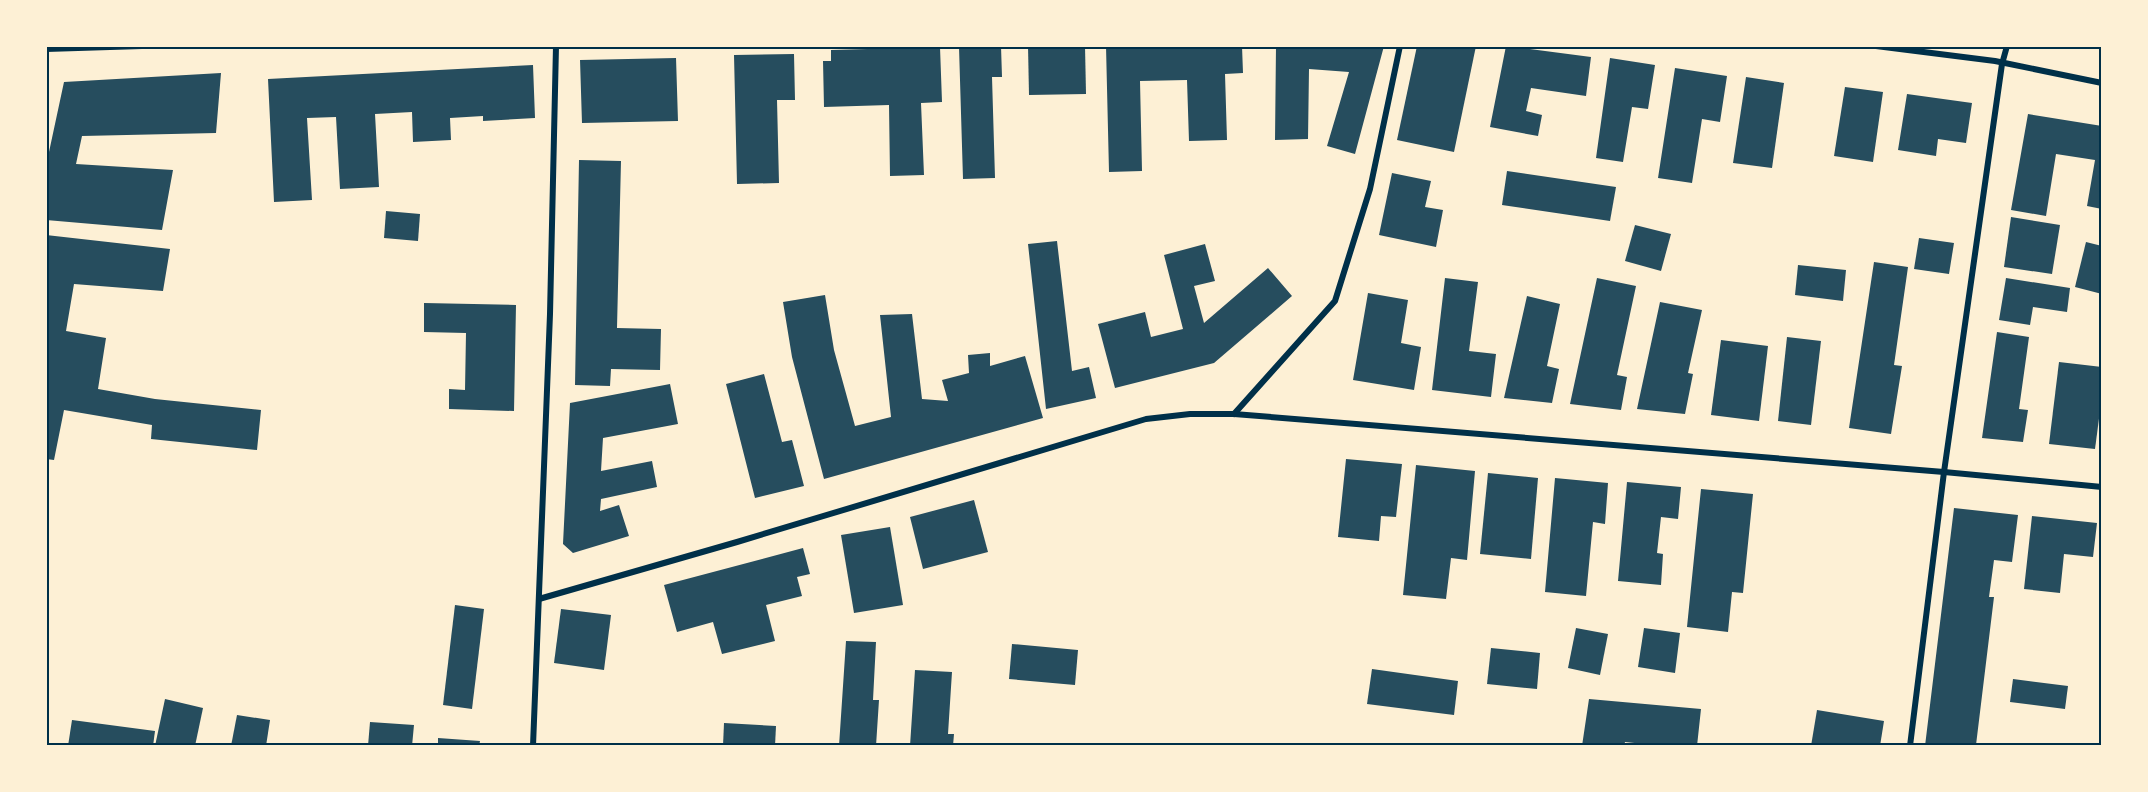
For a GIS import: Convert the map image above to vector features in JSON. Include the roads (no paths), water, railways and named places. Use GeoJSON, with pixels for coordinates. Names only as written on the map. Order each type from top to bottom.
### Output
{"type":"FeatureCollection","features":[{"type":"Feature","properties":{"kind":"street"},"geometry":{"type":"LineString","coordinates":[[46,49],[142,46]]}},
{"type":"Feature","properties":{"kind":"street"},"geometry":{"type":"LineString","coordinates":[[533,746],[550,314],[556,46]]}},
{"type":"Feature","properties":{"kind":"street"},"geometry":{"type":"LineString","coordinates":[[1234,414],[1335,301],[1370,189],[1400,46]]}},
{"type":"Feature","properties":{"kind":"street"},"geometry":{"type":"LineString","coordinates":[[1876,46],[1995,61],[2102,83]]}},
{"type":"Feature","properties":{"kind":"street"},"geometry":{"type":"LineString","coordinates":[[1910,746],[1944,472],[2002,64],[2007,46]]}},
{"type":"Feature","properties":{"kind":"street"},"geometry":{"type":"LineString","coordinates":[[539,599],[737,543],[1146,419],[1190,414],[1234,414],[2102,487]]}}]}
